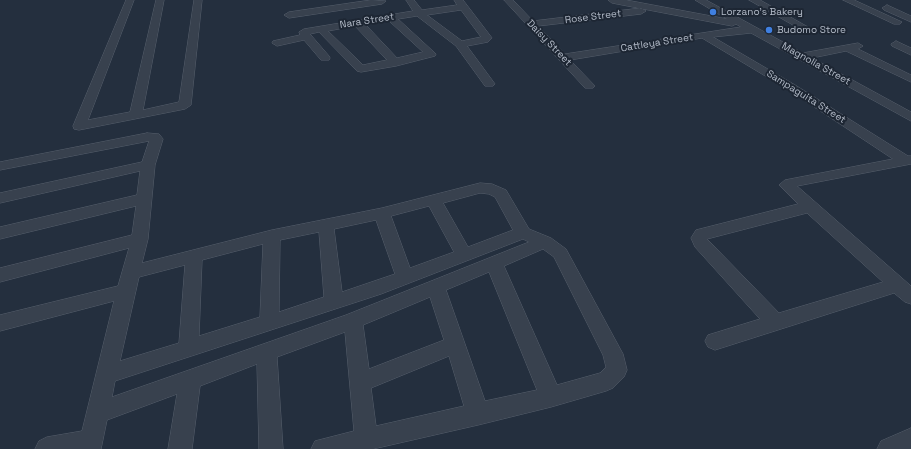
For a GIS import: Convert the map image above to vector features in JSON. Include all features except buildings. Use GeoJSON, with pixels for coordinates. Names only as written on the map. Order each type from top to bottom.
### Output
{"type":"FeatureCollection","features":[{"type":"Feature","properties":{"kind":"street"},"geometry":{"type":"LineString","coordinates":[[130,0],[79,126],[185,105],[198,0]]}},
{"type":"Feature","properties":{"kind":"street"},"geometry":{"type":"LineString","coordinates":[[136,114],[160,0]]}},
{"type":"Feature","properties":{"kind":"street"},"geometry":{"type":"LineString","coordinates":[[407,0],[419,13],[460,44],[489,84]]}},
{"type":"Feature","properties":{"kind":"street","name":"Daisy Street"},"geometry":{"type":"LineString","coordinates":[[509,0],[590,86]]}},
{"type":"Feature","properties":{"kind":"street"},"geometry":{"type":"LineString","coordinates":[[612,0],[746,27]]}},
{"type":"Feature","properties":{"kind":"street","name":"Magnolia Street"},"geometry":{"type":"LineString","coordinates":[[699,0],[746,27],[804,56],[911,117]]}},
{"type":"Feature","properties":{"kind":"street"},"geometry":{"type":"LineString","coordinates":[[753,0],[803,27]]}},
{"type":"Feature","properties":{"kind":"street"},"geometry":{"type":"LineString","coordinates":[[847,0],[897,22]]}},
{"type":"Feature","properties":{"kind":"street"},"geometry":{"type":"LineString","coordinates":[[866,0],[911,19]]}},
{"type":"Feature","properties":{"kind":"street"},"geometry":{"type":"LineString","coordinates":[[289,15],[382,1]]}},
{"type":"Feature","properties":{"kind":"street"},"geometry":{"type":"LineString","coordinates":[[460,44],[487,39],[461,4]]}},
{"type":"Feature","properties":{"kind":"street","name":"Nara Street"},"geometry":{"type":"LineString","coordinates":[[306,37],[304,32],[419,13],[461,4]]}},
{"type":"Feature","properties":{"kind":"street","name":"Rose Street"},"geometry":{"type":"LineString","coordinates":[[532,24],[654,9]]}},
{"type":"Feature","properties":{"kind":"street"},"geometry":{"type":"LineString","coordinates":[[321,29],[361,70],[431,54],[390,17]]}},
{"type":"Feature","properties":{"kind":"street"},"geometry":{"type":"LineString","coordinates":[[358,23],[396,63]]}},
{"type":"Feature","properties":{"kind":"street","name":"Cattleya Street"},"geometry":{"type":"LineString","coordinates":[[563,58],[705,36],[746,27]]}},
{"type":"Feature","properties":{"kind":"street","name":"Sampaguita Street"},"geometry":{"type":"LineString","coordinates":[[705,36],[909,160]]}},
{"type":"Feature","properties":{"kind":"street"},"geometry":{"type":"LineString","coordinates":[[277,43],[306,37],[325,58]]}},
{"type":"Feature","properties":{"kind":"street"},"geometry":{"type":"LineString","coordinates":[[911,41],[896,44],[911,52]]}},
{"type":"Feature","properties":{"kind":"street"},"geometry":{"type":"LineString","coordinates":[[804,56],[866,44]]}},
{"type":"Feature","properties":{"kind":"street"},"geometry":{"type":"LineString","coordinates":[[848,48],[911,79]]}},
{"type":"Feature","properties":{"kind":"street"},"geometry":{"type":"LineString","coordinates":[[0,166],[154,137],[156,139],[148,165],[140,239],[126,291],[108,374],[90,445],[48,449]]}},
{"type":"Feature","properties":{"kind":"street"},"geometry":{"type":"LineString","coordinates":[[909,160],[786,185],[911,298]]}},
{"type":"Feature","properties":{"kind":"street"},"geometry":{"type":"LineString","coordinates":[[0,198],[148,165]]}},
{"type":"Feature","properties":{"kind":"street"},"geometry":{"type":"LineString","coordinates":[[132,272],[272,236],[382,213],[433,198],[480,188],[492,189],[501,194],[524,233],[545,242],[560,253],[613,354],[617,370],[606,381],[551,397],[323,449]]}},
{"type":"Feature","properties":{"kind":"street"},"geometry":{"type":"LineString","coordinates":[[433,198],[465,256]]}},
{"type":"Feature","properties":{"kind":"street"},"geometry":{"type":"LineString","coordinates":[[0,233],[144,199]]}},
{"type":"Feature","properties":{"kind":"street"},"geometry":{"type":"LineString","coordinates":[[776,323],[701,243],[699,238],[702,234],[809,207]]}},
{"type":"Feature","properties":{"kind":"street"},"geometry":{"type":"LineString","coordinates":[[382,213],[405,278]]}},
{"type":"Feature","properties":{"kind":"street"},"geometry":{"type":"LineString","coordinates":[[326,225],[334,302]]}},
{"type":"Feature","properties":{"kind":"street"},"geometry":{"type":"LineString","coordinates":[[108,374],[405,278],[524,233]]}},
{"type":"Feature","properties":{"kind":"street"},"geometry":{"type":"LineString","coordinates":[[269,323],[272,236]]}},
{"type":"Feature","properties":{"kind":"street"},"geometry":{"type":"LineString","coordinates":[[0,275],[140,239]]}},
{"type":"Feature","properties":{"kind":"street"},"geometry":{"type":"LineString","coordinates":[[98,412],[353,321],[545,242]]}},
{"type":"Feature","properties":{"kind":"street"},"geometry":{"type":"LineString","coordinates":[[188,349],[194,256]]}},
{"type":"Feature","properties":{"kind":"street"},"geometry":{"type":"LineString","coordinates":[[494,263],[551,397]]}},
{"type":"Feature","properties":{"kind":"street"},"geometry":{"type":"LineString","coordinates":[[715,341],[897,285]]}},
{"type":"Feature","properties":{"kind":"street"},"geometry":{"type":"LineString","coordinates":[[436,287],[478,414]]}},
{"type":"Feature","properties":{"kind":"street"},"geometry":{"type":"LineString","coordinates":[[0,323],[126,291]]}},
{"type":"Feature","properties":{"kind":"street"},"geometry":{"type":"LineString","coordinates":[[353,321],[366,439]]}},
{"type":"Feature","properties":{"kind":"street"},"geometry":{"type":"LineString","coordinates":[[360,382],[455,345]]}},
{"type":"Feature","properties":{"kind":"street"},"geometry":{"type":"LineString","coordinates":[[267,352],[271,449]]}},
{"type":"Feature","properties":{"kind":"street"},"geometry":{"type":"LineString","coordinates":[[180,449],[190,378]]}},
{"type":"Feature","properties":{"kind":"street"},"geometry":{"type":"LineString","coordinates":[[889,449],[911,438]]}},
{"type":"Feature","properties":{"kind":"place","name":"Lorzano's Bakery"},"geometry":{"type":"Point","coordinates":[713,12]}},
{"type":"Feature","properties":{"kind":"place","name":"Budomo Store"},"geometry":{"type":"Point","coordinates":[769,30]}}]}
